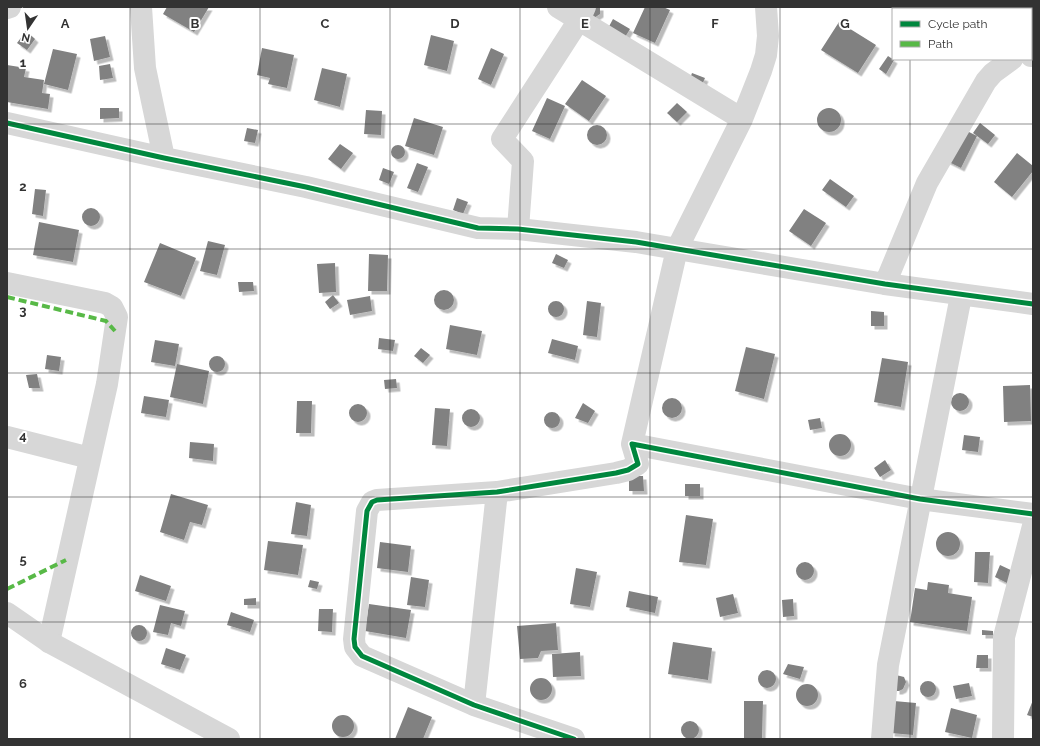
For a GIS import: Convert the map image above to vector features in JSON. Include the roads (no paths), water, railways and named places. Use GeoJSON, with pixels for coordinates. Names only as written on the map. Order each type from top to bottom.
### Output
{"type":"FeatureCollection","features":[{"type":"Feature","properties":{"kind":"street"},"geometry":{"type":"LineString","coordinates":[[141,7],[145,68],[164,158]]}},
{"type":"Feature","properties":{"kind":"street"},"geometry":{"type":"LineString","coordinates":[[558,7],[582,13],[742,119]]}},
{"type":"Feature","properties":{"kind":"street"},"geometry":{"type":"LineString","coordinates":[[574,739],[474,706],[362,656],[357,651],[354,639],[367,511],[372,502],[377,500],[497,492],[628,470],[638,464],[632,444],[677,249],[742,119],[766,55],[768,36],[766,7]]}},
{"type":"Feature","properties":{"kind":"street"},"geometry":{"type":"LineString","coordinates":[[518,229],[523,161],[502,140],[582,13]]}},
{"type":"Feature","properties":{"kind":"street"},"geometry":{"type":"LineString","coordinates":[[885,284],[927,182],[986,81],[993,73],[1011,60]]}},
{"type":"Feature","properties":{"kind":"street"},"geometry":{"type":"LineString","coordinates":[[7,123],[164,158],[306,187],[478,228],[518,229],[636,242],[961,296],[1033,304]]}},
{"type":"Feature","properties":{"kind":"street"},"geometry":{"type":"LineString","coordinates":[[7,283],[105,302],[115,312],[115,331],[107,384],[49,642]]}},
{"type":"Feature","properties":{"kind":"street"},"geometry":{"type":"LineString","coordinates":[[882,739],[888,665],[961,296]]}},
{"type":"Feature","properties":{"kind":"street"},"geometry":{"type":"LineString","coordinates":[[7,437],[90,458]]}},
{"type":"Feature","properties":{"kind":"street"},"geometry":{"type":"LineString","coordinates":[[632,444],[920,499],[1033,514]]}},
{"type":"Feature","properties":{"kind":"street"},"geometry":{"type":"LineString","coordinates":[[474,706],[497,492]]}},
{"type":"Feature","properties":{"kind":"street"},"geometry":{"type":"LineString","coordinates":[[1003,739],[1004,637],[1033,526]]}},
{"type":"Feature","properties":{"kind":"street"},"geometry":{"type":"LineString","coordinates":[[7,614],[49,642],[229,739]]}}]}
